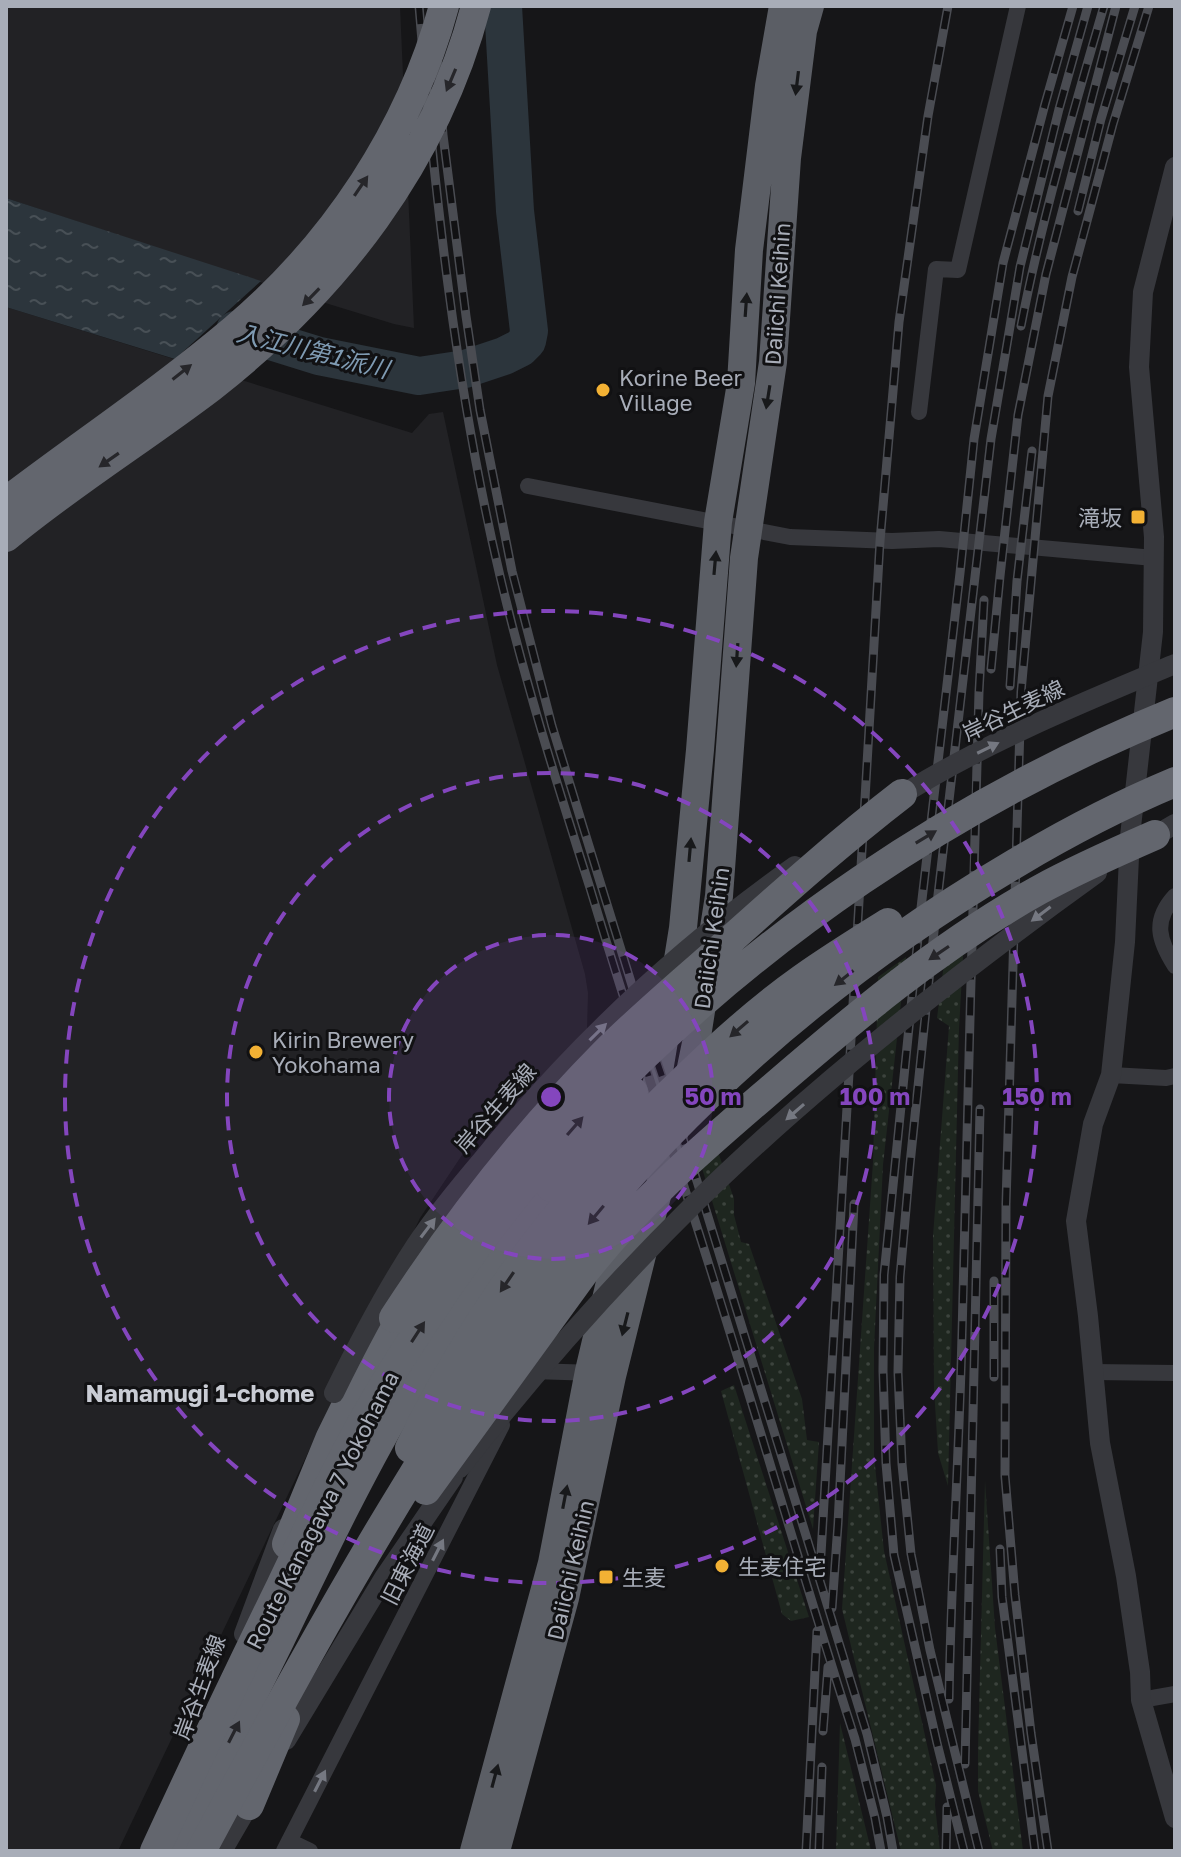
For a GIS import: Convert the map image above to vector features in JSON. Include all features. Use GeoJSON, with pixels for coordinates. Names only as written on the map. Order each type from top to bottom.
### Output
{"type":"FeatureCollection","features":[{"type":"Feature","properties":{"kind":"highway"},"geometry":{"type":"LineString","coordinates":[[6,502],[227,336],[324,237],[359,190],[397,128],[416,90],[444,6]]}},
{"type":"Feature","properties":{"kind":"highway"},"geometry":{"type":"LineString","coordinates":[[6,537],[50,501],[212,385],[271,336],[324,284],[378,216],[421,145],[457,65],[476,6]]}},
{"type":"Feature","properties":{"kind":"highway","name":"Daiichi Keihin"},"geometry":{"type":"LineString","coordinates":[[496,1851],[565,1598],[601,1374],[683,928],[718,522],[741,383],[749,250],[769,86],[783,6]]}},
{"type":"Feature","properties":{"kind":"highway","name":"Daiichi Keihin"},"geometry":{"type":"LineString","coordinates":[[474,1851],[601,1374],[654,1207],[688,1082],[698,1029],[719,896],[744,558],[773,362],[787,158],[803,31],[810,6]]}},
{"type":"Feature","properties":{"kind":"highway","name":"Route Kanagawa 7 Yokohama"},"geometry":{"type":"LineString","coordinates":[[155,1851],[320,1504],[384,1385],[457,1272],[587,1112],[667,1034],[739,971],[789,931],[895,856],[1066,760],[1175,712]]}},
{"type":"Feature","properties":{"kind":"highway"},"geometry":{"type":"LineString","coordinates":[[249,1805],[335,1599],[424,1419],[485,1315],[548,1225],[581,1186],[710,1055],[800,980],[864,937],[954,885],[1175,782]]}},
{"type":"Feature","properties":{"kind":"highway"},"geometry":{"type":"LineString","coordinates":[[214,1724],[331,1437],[362,1374],[427,1266],[466,1213],[557,1103],[607,1051],[828,853],[902,794]]}},
{"type":"Feature","properties":{"kind":"highway"},"geometry":{"type":"LineString","coordinates":[[201,1851],[345,1588],[431,1447],[534,1293],[623,1183],[710,1093],[864,962],[959,897],[1093,819]]}},
{"type":"Feature","properties":{"kind":"highway"},"geometry":{"type":"LineString","coordinates":[[218,1820],[384,1548],[585,1271],[640,1207],[803,1061],[926,962],[1038,890],[1165,829]]}},
{"type":"Feature","properties":{"kind":"highway"},"geometry":{"type":"LineString","coordinates":[[173,1851],[383,1434],[436,1346],[494,1262],[551,1187],[671,1050],[771,955],[895,856]]}},
{"type":"Feature","properties":{"kind":"street"},"geometry":{"type":"LineString","coordinates":[[919,412],[936,269],[958,270],[1018,6]]}},
{"type":"Feature","properties":{"kind":"street"},"geometry":{"type":"LineString","coordinates":[[1175,167],[1143,292],[1139,367],[1154,537],[1153,632],[1130,836],[1125,942],[1111,1075],[1093,1124],[1076,1221],[1100,1443],[1126,1576],[1141,1700],[1175,1818]]}},
{"type":"Feature","properties":{"kind":"street"},"geometry":{"type":"LineString","coordinates":[[528,486],[790,537],[892,541],[939,539],[1154,558]]}},
{"type":"Feature","properties":{"kind":"street","name":"岸谷生麦線"},"geometry":{"type":"LineString","coordinates":[[163,1851],[334,1393],[375,1313],[417,1243],[505,1131],[559,1071],[681,954],[749,898],[824,845],[902,794],[973,755],[1175,664]]}},
{"type":"Feature","properties":{"kind":"street"},"geometry":{"type":"LineString","coordinates":[[222,1851],[344,1642],[421,1522],[504,1412],[613,1288],[723,1177],[849,1065],[1054,904],[1117,858],[1165,829]]}},
{"type":"Feature","properties":{"kind":"street"},"geometry":{"type":"LineString","coordinates":[[1175,896],[1161,917],[1160,934],[1163,948],[1175,966]]}},
{"type":"Feature","properties":{"kind":"street"},"geometry":{"type":"LineString","coordinates":[[1111,1075],[1175,1076]]}},
{"type":"Feature","properties":{"kind":"street","name":"旧東海道"},"geometry":{"type":"LineString","coordinates":[[287,1846],[529,1371],[601,1374]]}},
{"type":"Feature","properties":{"kind":"street"},"geometry":{"type":"LineString","coordinates":[[1093,1372],[1175,1373]]}},
{"type":"Feature","properties":{"kind":"street"},"geometry":{"type":"LineString","coordinates":[[1141,1700],[1175,1694]]}},
{"type":"Feature","properties":{"kind":"street"},"geometry":{"type":"LineString","coordinates":[[287,1846],[310,1851]]}},
{"type":"Feature","properties":{"kind":"shaded area"},"geometry":{"type":"Polygon","coordinates":[[[6,6],[400,6],[414,328],[296,294],[6,198],[6,6]]]}},
{"type":"Feature","properties":{"kind":"shaded area","name":"Kirin Brewery Yokohama"},"geometry":{"type":"Polygon","coordinates":[[[6,307],[412,433],[429,414],[443,412],[497,665],[588,993],[587,1031],[503,1121],[483,1131],[468,1146],[420,1218],[118,1851],[6,1851],[6,307]]]}},
{"type":"Feature","properties":{"kind":"shaded area"},"geometry":{"type":"Polygon","coordinates":[[[965,921],[959,1029],[948,1486],[938,1453],[934,1388],[933,1236],[949,1026],[937,1018],[948,932],[965,921]]]}},
{"type":"Feature","properties":{"kind":"shaded area"},"geometry":{"type":"Polygon","coordinates":[[[906,957],[883,1165],[874,1348],[874,1456],[884,1551],[936,1785],[940,1851],[901,1851],[842,1609],[873,1162],[878,977],[906,957]]]}},
{"type":"Feature","properties":{"kind":"shaded area"},"geometry":{"type":"Polygon","coordinates":[[[709,1125],[734,1199],[734,1215],[741,1242],[749,1244],[802,1399],[807,1440],[819,1442],[813,1529],[693,1139],[709,1125]]]}},
{"type":"Feature","properties":{"kind":"shaded area"},"geometry":{"type":"Polygon","coordinates":[[[734,1385],[809,1617],[791,1621],[782,1614],[721,1391],[734,1385]]]}},
{"type":"Feature","properties":{"kind":"shaded area"},"geometry":{"type":"Polygon","coordinates":[[[985,1481],[995,1628],[1023,1851],[993,1851],[978,1791],[985,1481]]]}},
{"type":"Feature","properties":{"kind":"shaded area"},"geometry":{"type":"Polygon","coordinates":[[[840,1723],[870,1846],[871,1851],[836,1851],[840,1723]]]}},
{"type":"Feature","properties":{"kind":"water"},"geometry":{"type":"Polygon","coordinates":[[[6,198],[261,281],[175,359],[6,307],[6,198]]]}},
{"type":"Feature","properties":{"kind":"waterway","name":"入江川第1派川"},"geometry":{"type":"LineString","coordinates":[[235,330],[319,356],[419,376],[465,369],[504,356],[527,341],[529,331],[515,211],[503,6]]}},
{"type":"Feature","properties":{"kind":"railway"},"geometry":{"type":"LineString","coordinates":[[419,6],[440,221],[459,364],[485,506],[510,616],[554,772],[855,1739],[881,1851]]}},
{"type":"Feature","properties":{"kind":"railway"},"geometry":{"type":"LineString","coordinates":[[433,6],[443,135],[466,316],[480,410],[512,571],[552,726],[639,1008],[697,1181],[867,1734],[893,1851]]}},
{"type":"Feature","properties":{"kind":"railway"},"geometry":{"type":"LineString","coordinates":[[820,1571],[880,541],[899,322],[928,116],[948,6]]}},
{"type":"Feature","properties":{"kind":"railway"},"geometry":{"type":"LineString","coordinates":[[964,1851],[894,1555],[886,1463],[884,1275],[921,908],[974,439],[1003,263],[1073,6]]}},
{"type":"Feature","properties":{"kind":"railway"},"geometry":{"type":"LineString","coordinates":[[979,1851],[930,1650],[911,1554],[902,1464],[898,1372],[900,1277],[936,912],[991,439],[1020,267],[1088,6]]}},
{"type":"Feature","properties":{"kind":"railway"},"geometry":{"type":"LineString","coordinates":[[1021,326],[1048,205],[1104,6]]}},
{"type":"Feature","properties":{"kind":"railway"},"geometry":{"type":"LineString","coordinates":[[991,669],[1018,415],[1046,274],[1116,6]]}},
{"type":"Feature","properties":{"kind":"railway"},"geometry":{"type":"LineString","coordinates":[[1078,211],[1101,119],[1135,6]]}},
{"type":"Feature","properties":{"kind":"railway"},"geometry":{"type":"LineString","coordinates":[[1048,1851],[1015,1595],[1005,1476],[1006,1204],[1021,692],[1048,396],[1072,277],[1149,6]]}},
{"type":"Feature","properties":{"kind":"railway"},"geometry":{"type":"LineString","coordinates":[[1010,686],[1017,581],[1032,451]]}},
{"type":"Feature","properties":{"kind":"railway"},"geometry":{"type":"LineString","coordinates":[[949,1699],[984,600]]}},
{"type":"Feature","properties":{"kind":"railway"},"geometry":{"type":"LineString","coordinates":[[965,1764],[980,1109]]}},
{"type":"Feature","properties":{"kind":"railway"},"geometry":{"type":"LineString","coordinates":[[832,1608],[854,1204]]}},
{"type":"Feature","properties":{"kind":"railway"},"geometry":{"type":"LineString","coordinates":[[994,1281],[994,1377]]}},
{"type":"Feature","properties":{"kind":"railway"},"geometry":{"type":"LineString","coordinates":[[1000,1549],[1002,1597],[1035,1851]]}},
{"type":"Feature","properties":{"kind":"railway"},"geometry":{"type":"LineString","coordinates":[[806,1851],[817,1631]]}},
{"type":"Feature","properties":{"kind":"railway"},"geometry":{"type":"LineString","coordinates":[[823,1731],[828,1667]]}},
{"type":"Feature","properties":{"kind":"railway"},"geometry":{"type":"LineString","coordinates":[[819,1851],[822,1767]]}},
{"type":"Feature","properties":{"kind":"railway"},"geometry":{"type":"LineString","coordinates":[[946,1851],[947,1807]]}},
{"type":"Feature","properties":{"kind":"place","name":"Korine Beer Village"},"geometry":{"type":"Point","coordinates":[603,390]}},
{"type":"Feature","properties":{"kind":"place","name":"滝坂"},"geometry":{"type":"Point","coordinates":[1138,517]}},
{"type":"Feature","properties":{"kind":"place","name":"Kirin Brewery Yokohama"},"geometry":{"type":"Point","coordinates":[256,1052]}},
{"type":"Feature","properties":{"kind":"place","name":"生麦住宅"},"geometry":{"type":"Point","coordinates":[722,1566]}},
{"type":"Feature","properties":{"kind":"place","name":"生麦"},"geometry":{"type":"Point","coordinates":[606,1577]}},
{"type":"Feature","properties":{"kind":"district","name":"Namamugi 1-chome"},"geometry":{"type":"Point","coordinates":[200,1392]}}]}
